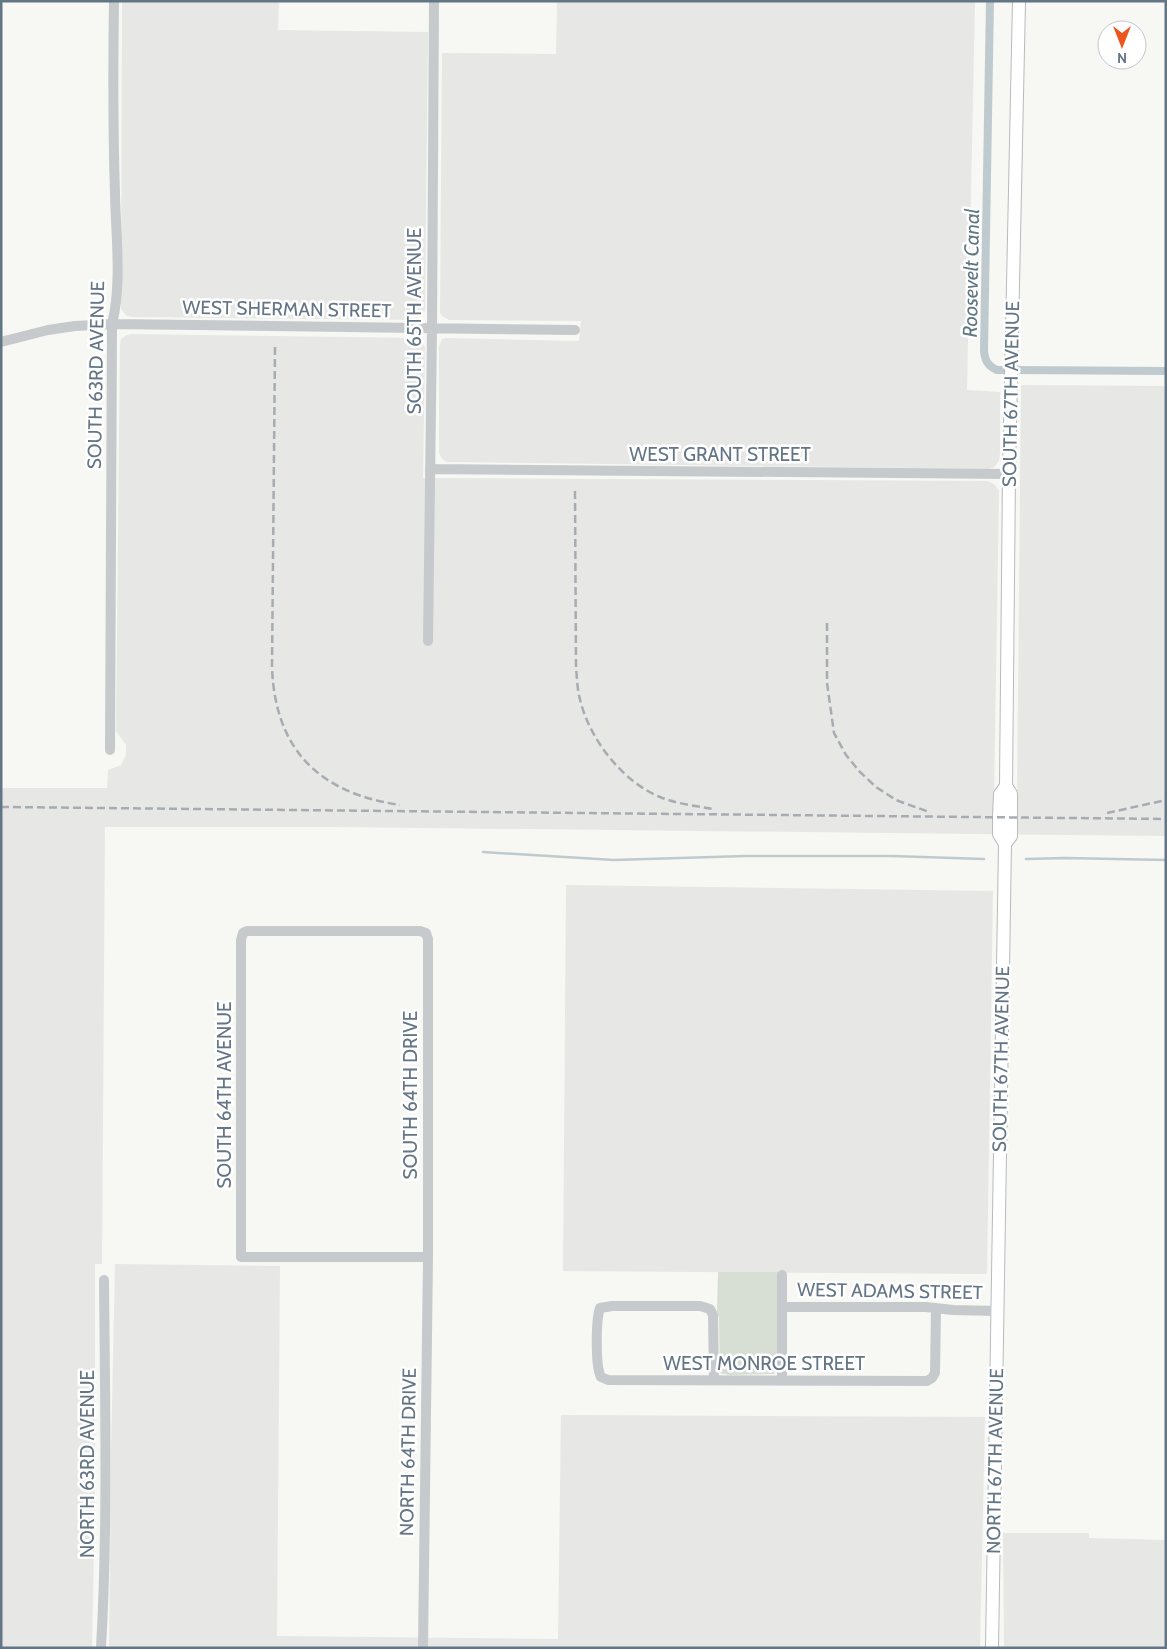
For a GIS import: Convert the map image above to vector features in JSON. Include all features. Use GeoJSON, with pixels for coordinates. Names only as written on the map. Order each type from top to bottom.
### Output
{"type":"FeatureCollection","features":[{"type":"Feature","properties":{"kind":"main road","name":"SOUTH 67TH AVENUE"},"geometry":{"type":"LineString","coordinates":[[998,1273],[1004,844],[1011,836],[1012,794],[1006,786],[1009,474],[1019,1]]}},
{"type":"Feature","properties":{"kind":"main road","name":"NORTH 67TH AVENUE"},"geometry":{"type":"LineString","coordinates":[[992,1648],[998,1273]]}},
{"type":"Feature","properties":{"kind":"street","name":"SOUTH 63RD AVENUE"},"geometry":{"type":"LineString","coordinates":[[110,750],[112,324],[116,306],[114,1]]}},
{"type":"Feature","properties":{"kind":"street","name":"SOUTH 65TH AVENUE"},"geometry":{"type":"LineString","coordinates":[[428,641],[434,1]]}},
{"type":"Feature","properties":{"kind":"street","name":"WEST SHERMAN STREET"},"geometry":{"type":"LineString","coordinates":[[1,342],[66,328],[112,324],[575,330]]}},
{"type":"Feature","properties":{"kind":"street","name":"WEST GRANT STREET"},"geometry":{"type":"LineString","coordinates":[[430,469],[1009,474]]}},
{"type":"Feature","properties":{"kind":"street","name":"SOUTH 64TH AVENUE"},"geometry":{"type":"LineString","coordinates":[[426,933],[420,931],[248,931],[242,933],[241,1257],[428,1257]]}},
{"type":"Feature","properties":{"kind":"street","name":"SOUTH 64TH DRIVE"},"geometry":{"type":"LineString","coordinates":[[426,933],[428,939],[428,1257]]}},
{"type":"Feature","properties":{"kind":"street","name":"NORTH 64TH DRIVE"},"geometry":{"type":"LineString","coordinates":[[423,1648],[428,1257]]}},
{"type":"Feature","properties":{"kind":"street"},"geometry":{"type":"LineString","coordinates":[[782,1275],[782,1380]]}},
{"type":"Feature","properties":{"kind":"street","name":"NORTH 63RD AVENUE"},"geometry":{"type":"LineString","coordinates":[[101,1648],[104,1585],[104,1280]]}},
{"type":"Feature","properties":{"kind":"street","name":"WEST MONROE STREET"},"geometry":{"type":"LineString","coordinates":[[714,1380],[713,1315],[710,1309],[700,1306],[612,1306],[600,1308],[597,1320],[598,1367],[601,1376],[608,1380],[927,1381],[932,1378],[935,1372],[936,1308]]}},
{"type":"Feature","properties":{"kind":"street","name":"WEST ADAMS STREET"},"geometry":{"type":"LineString","coordinates":[[782,1307],[936,1308],[997,1311]]}},
{"type":"Feature","properties":{"kind":"shaded area"},"geometry":{"type":"Polygon","coordinates":[[[122,1],[279,1],[278,30],[428,32],[425,310],[418,320],[131,317],[126,315],[121,309],[122,1]]]}},
{"type":"Feature","properties":{"kind":"shaded area"},"geometry":{"type":"Polygon","coordinates":[[[557,1],[975,1],[967,390],[1000,392],[1000,453],[999,461],[994,467],[989,469],[447,462],[442,459],[439,453],[439,346],[442,339],[579,341],[581,321],[449,320],[440,313],[442,53],[556,54],[557,1]]]}},
{"type":"Feature","properties":{"kind":"shaded area"},"geometry":{"type":"Polygon","coordinates":[[[131,334],[418,338],[425,347],[423,478],[987,481],[994,484],[999,493],[994,799],[1017,798],[1021,385],[1166,386],[1166,836],[335,827],[105,827],[102,1264],[95,1264],[95,1501],[92,1648],[1,1648],[1,788],[107,788],[108,770],[121,765],[126,755],[126,745],[116,731],[120,344],[121,339],[131,334]]]}},
{"type":"Feature","properties":{"kind":"shaded area"},"geometry":{"type":"Polygon","coordinates":[[[566,885],[993,891],[987,1274],[563,1271],[566,885]]]}},
{"type":"Feature","properties":{"kind":"shaded area"},"geometry":{"type":"Polygon","coordinates":[[[115,1264],[280,1266],[277,1636],[558,1639],[561,1415],[985,1417],[980,1648],[109,1648],[115,1264]]]}},
{"type":"Feature","properties":{"kind":"shaded area"},"geometry":{"type":"Polygon","coordinates":[[[718,1272],[778,1272],[777,1367],[774,1374],[729,1375],[720,1373],[719,1318],[717,1311],[718,1272]]]}},
{"type":"Feature","properties":{"kind":"shaded area"},"geometry":{"type":"Polygon","coordinates":[[[1003,1533],[1089,1533],[1089,1538],[1166,1540],[1166,1648],[1004,1648],[1003,1533]]]}},
{"type":"Feature","properties":{"kind":"waterway","name":"Roosevelt Canal"},"geometry":{"type":"LineString","coordinates":[[990,1],[984,351],[986,360],[991,367],[997,370],[1166,371]]}},
{"type":"Feature","properties":{"kind":"waterway"},"geometry":{"type":"LineString","coordinates":[[483,852],[614,860],[745,856],[892,856],[984,859]]}},
{"type":"Feature","properties":{"kind":"waterway"},"geometry":{"type":"LineString","coordinates":[[1026,859],[1166,860]]}},
{"type":"Feature","properties":{"kind":"railway"},"geometry":{"type":"LineString","coordinates":[[275,347],[272,667],[275,696],[282,722],[292,744],[307,763],[325,778],[346,790],[371,799],[400,805]]}},
{"type":"Feature","properties":{"kind":"railway"},"geometry":{"type":"LineString","coordinates":[[575,491],[576,668],[577,685],[583,710],[598,741],[619,769],[632,780],[660,797],[713,809]]}},
{"type":"Feature","properties":{"kind":"railway"},"geometry":{"type":"LineString","coordinates":[[827,623],[827,683],[834,733],[846,755],[876,787],[896,800],[929,812]]}},
{"type":"Feature","properties":{"kind":"railway"},"geometry":{"type":"LineString","coordinates":[[1107,813],[1166,800]]}},
{"type":"Feature","properties":{"kind":"railway"},"geometry":{"type":"LineString","coordinates":[[1,807],[1166,819]]}}]}
